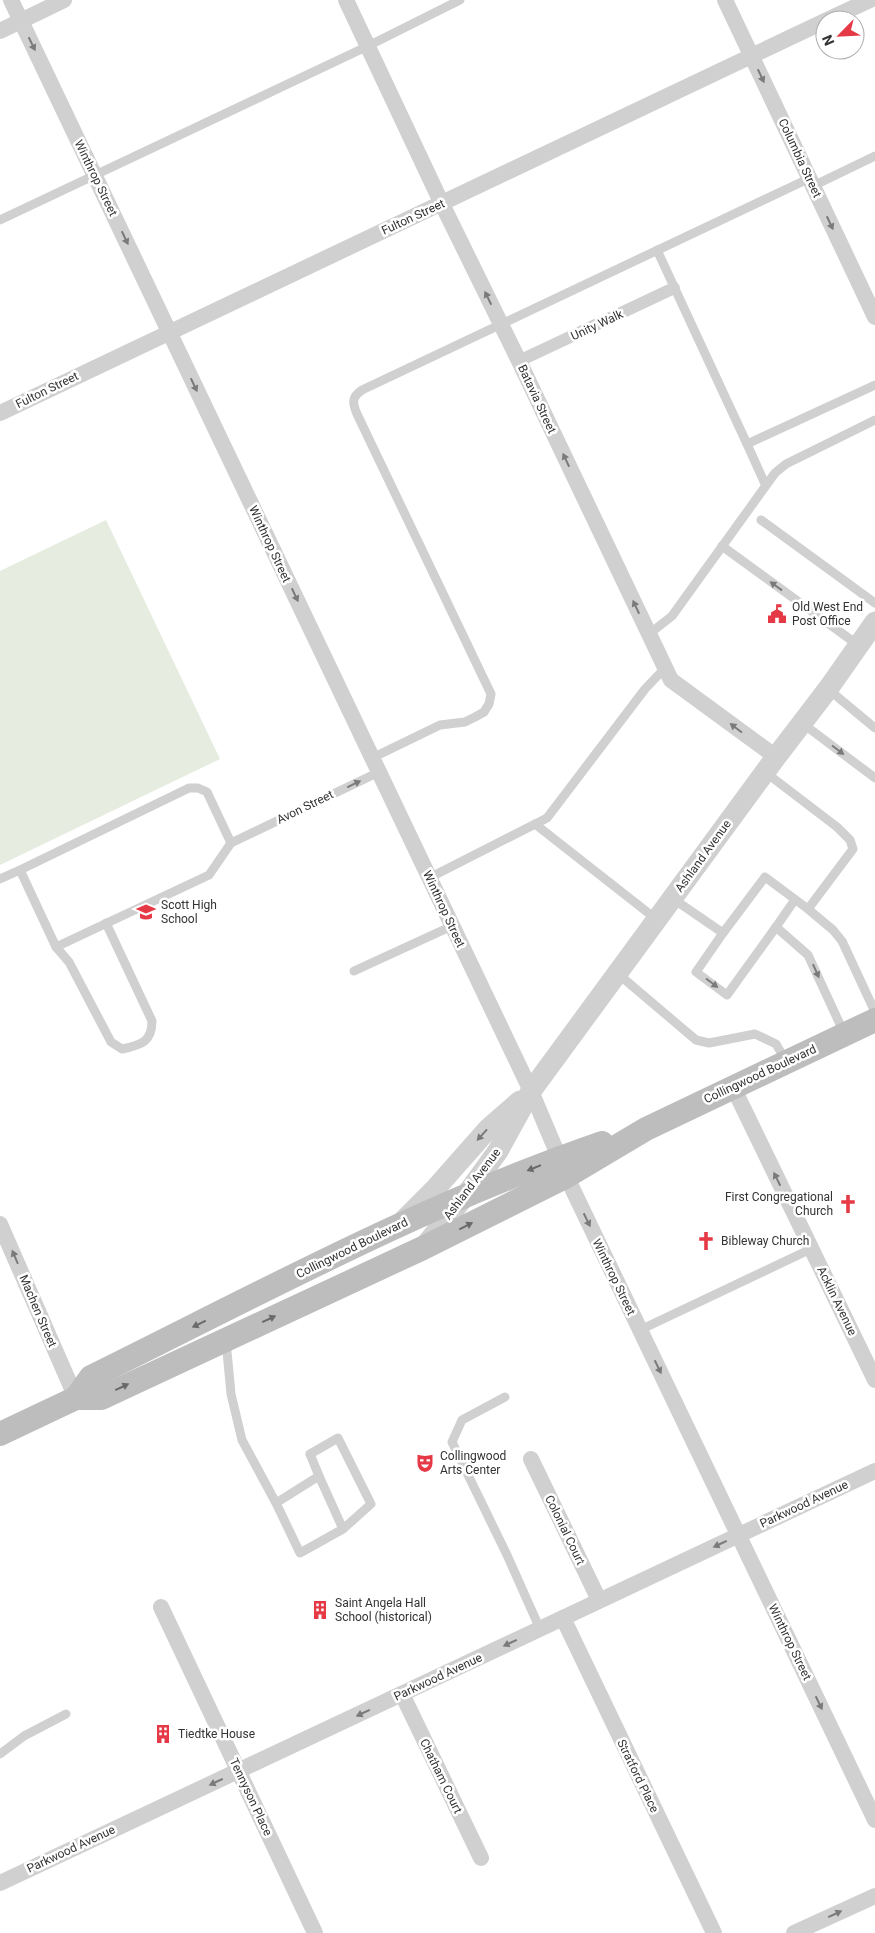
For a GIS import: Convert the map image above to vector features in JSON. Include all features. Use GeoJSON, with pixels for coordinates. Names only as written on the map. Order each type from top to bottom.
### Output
{"type":"FeatureCollection","features":[{"type":"Feature","properties":{"kind":"main road","name":"Collingwood Boulevard"},"geometry":{"type":"LineString","coordinates":[[0,1434],[76,1398],[101,1398],[423,1248],[563,1167],[875,1020]]}},
{"type":"Feature","properties":{"kind":"main road","name":"Collingwood Boulevard"},"geometry":{"type":"LineString","coordinates":[[76,1398],[91,1377],[399,1225],[466,1195],[563,1167]]}},
{"type":"Feature","properties":{"kind":"main road"},"geometry":{"type":"LineString","coordinates":[[225,1311],[226,1339]]}},
{"type":"Feature","properties":{"kind":"street","name":"Winthrop Street"},"geometry":{"type":"LineString","coordinates":[[11,0],[531,1091],[563,1167],[640,1330],[875,1820]]}},
{"type":"Feature","properties":{"kind":"street"},"geometry":{"type":"LineString","coordinates":[[0,30],[64,0]]}},
{"type":"Feature","properties":{"kind":"street","name":"Batavia Street"},"geometry":{"type":"LineString","coordinates":[[346,0],[671,680],[770,765]]}},
{"type":"Feature","properties":{"kind":"street","name":"Columbia Street"},"geometry":{"type":"LineString","coordinates":[[725,0],[875,317]]}},
{"type":"Feature","properties":{"kind":"street","name":"Fulton Street"},"geometry":{"type":"LineString","coordinates":[[848,10],[870,0]]}},
{"type":"Feature","properties":{"kind":"street","name":"Fulton Street"},"geometry":{"type":"LineString","coordinates":[[0,413],[815,25]]}},
{"type":"Feature","properties":{"kind":"street","name":"Unity Walk"},"geometry":{"type":"LineString","coordinates":[[519,361],[674,288]]}},
{"type":"Feature","properties":{"kind":"street","name":"Ashland Avenue"},"geometry":{"type":"LineString","coordinates":[[423,1248],[466,1195],[498,1150],[531,1091],[656,919],[828,689],[875,622]]}},
{"type":"Feature","properties":{"kind":"street","name":"Acklin Avenue"},"geometry":{"type":"LineString","coordinates":[[733,1086],[875,1380]]}},
{"type":"Feature","properties":{"kind":"street","name":"Ashland Avenue"},"geometry":{"type":"LineString","coordinates":[[399,1225],[436,1189],[488,1129],[531,1091]]}},
{"type":"Feature","properties":{"kind":"street","name":"Machen Street"},"geometry":{"type":"LineString","coordinates":[[1,1227],[76,1398]]}},
{"type":"Feature","properties":{"kind":"street","name":"Colonial Court"},"geometry":{"type":"LineString","coordinates":[[531,1459],[599,1600]]}},
{"type":"Feature","properties":{"kind":"street","name":"Parkwood Avenue"},"geometry":{"type":"LineString","coordinates":[[0,1883],[875,1471]]}},
{"type":"Feature","properties":{"kind":"street","name":"Tennyson Place"},"geometry":{"type":"LineString","coordinates":[[161,1607],[315,1933]]}},
{"type":"Feature","properties":{"kind":"street","name":"Stratford Place"},"geometry":{"type":"LineString","coordinates":[[563,1618],[714,1933]]}},
{"type":"Feature","properties":{"kind":"street","name":"Chatham Court"},"geometry":{"type":"LineString","coordinates":[[402,1694],[481,1858]]}},
{"type":"Feature","properties":{"kind":"street"},"geometry":{"type":"LineString","coordinates":[[794,1933],[875,1896]]}},
{"type":"Feature","properties":{"kind":"lane"},"geometry":{"type":"LineString","coordinates":[[0,220],[368,46],[460,0]]}},
{"type":"Feature","properties":{"kind":"lane"},"geometry":{"type":"LineString","coordinates":[[501,324],[657,250],[875,156]]}},
{"type":"Feature","properties":{"kind":"lane"},"geometry":{"type":"LineString","coordinates":[[657,250],[765,484]]}},
{"type":"Feature","properties":{"kind":"lane","name":"Avon Street"},"geometry":{"type":"LineString","coordinates":[[231,843],[376,765],[440,725],[465,722],[475,717],[484,712],[489,704],[491,694],[487,683],[356,414],[353,403],[354,395],[362,390],[501,324]]}},
{"type":"Feature","properties":{"kind":"lane"},"geometry":{"type":"LineString","coordinates":[[747,444],[875,385]]}},
{"type":"Feature","properties":{"kind":"lane"},"geometry":{"type":"LineString","coordinates":[[649,634],[672,616],[765,484],[786,464],[875,420]]}},
{"type":"Feature","properties":{"kind":"lane"},"geometry":{"type":"LineString","coordinates":[[761,520],[875,603]]}},
{"type":"Feature","properties":{"kind":"lane"},"geometry":{"type":"LineString","coordinates":[[722,546],[858,645]]}},
{"type":"Feature","properties":{"kind":"lane"},"geometry":{"type":"LineString","coordinates":[[429,878],[547,818],[645,689],[665,668]]}},
{"type":"Feature","properties":{"kind":"lane"},"geometry":{"type":"LineString","coordinates":[[828,689],[875,728]]}},
{"type":"Feature","properties":{"kind":"lane"},"geometry":{"type":"LineString","coordinates":[[802,723],[875,778]]}},
{"type":"Feature","properties":{"kind":"lane"},"geometry":{"type":"LineString","coordinates":[[770,765],[850,840],[853,849],[808,910]]}},
{"type":"Feature","properties":{"kind":"lane"},"geometry":{"type":"LineString","coordinates":[[0,879],[189,788],[198,788],[207,792],[231,843],[209,875],[56,946]]}},
{"type":"Feature","properties":{"kind":"lane"},"geometry":{"type":"LineString","coordinates":[[535,824],[656,919]]}},
{"type":"Feature","properties":{"kind":"lane"},"geometry":{"type":"LineString","coordinates":[[20,870],[56,946],[69,962],[110,1042],[122,1049],[134,1047],[148,1039],[152,1032],[152,1021],[106,923]]}},
{"type":"Feature","properties":{"kind":"lane"},"geometry":{"type":"LineString","coordinates":[[794,901],[727,995],[696,972],[765,877],[833,930],[842,941],[875,1012]]}},
{"type":"Feature","properties":{"kind":"lane"},"geometry":{"type":"LineString","coordinates":[[672,898],[723,933]]}},
{"type":"Feature","properties":{"kind":"lane"},"geometry":{"type":"LineString","coordinates":[[354,971],[452,926]]}},
{"type":"Feature","properties":{"kind":"lane"},"geometry":{"type":"LineString","coordinates":[[776,927],[808,955],[844,1034]]}},
{"type":"Feature","properties":{"kind":"lane"},"geometry":{"type":"LineString","coordinates":[[617,973],[696,1040],[709,1043],[755,1034],[776,1044],[786,1062]]}},
{"type":"Feature","properties":{"kind":"lane"},"geometry":{"type":"LineString","coordinates":[[640,1330],[811,1248]]}},
{"type":"Feature","properties":{"kind":"lane"},"geometry":{"type":"LineString","coordinates":[[226,1339],[231,1394],[242,1440],[300,1553],[343,1529],[371,1504],[338,1438],[310,1454],[343,1529]]}},
{"type":"Feature","properties":{"kind":"lane"},"geometry":{"type":"LineString","coordinates":[[505,1397],[462,1420],[452,1442],[507,1555],[540,1629]]}},
{"type":"Feature","properties":{"kind":"lane"},"geometry":{"type":"LineString","coordinates":[[276,1503],[319,1476]]}},
{"type":"Feature","properties":{"kind":"lane"},"geometry":{"type":"LineString","coordinates":[[0,1754],[24,1736],[66,1714]]}},
{"type":"Feature","properties":{"kind":"shaded area"},"geometry":{"type":"Polygon","coordinates":[[[106,520],[220,759],[0,865],[0,571],[106,520]]]}},
{"type":"Feature","properties":{"kind":"place","name":"Old West End Post Office"},"geometry":{"type":"Point","coordinates":[777,614]}},
{"type":"Feature","properties":{"kind":"place","name":"Scott High School"},"geometry":{"type":"Point","coordinates":[146,912]}},
{"type":"Feature","properties":{"kind":"place","name":"First Congregational Church"},"geometry":{"type":"Point","coordinates":[848,1204]}},
{"type":"Feature","properties":{"kind":"place","name":"Bibleway Church"},"geometry":{"type":"Point","coordinates":[706,1241]}},
{"type":"Feature","properties":{"kind":"place","name":"Collingwood Arts Center"},"geometry":{"type":"Point","coordinates":[425,1463]}},
{"type":"Feature","properties":{"kind":"place","name":"Saint Angela Hall School (historical)"},"geometry":{"type":"Point","coordinates":[320,1610]}},
{"type":"Feature","properties":{"kind":"place","name":"Tiedtke House"},"geometry":{"type":"Point","coordinates":[163,1734]}}]}
